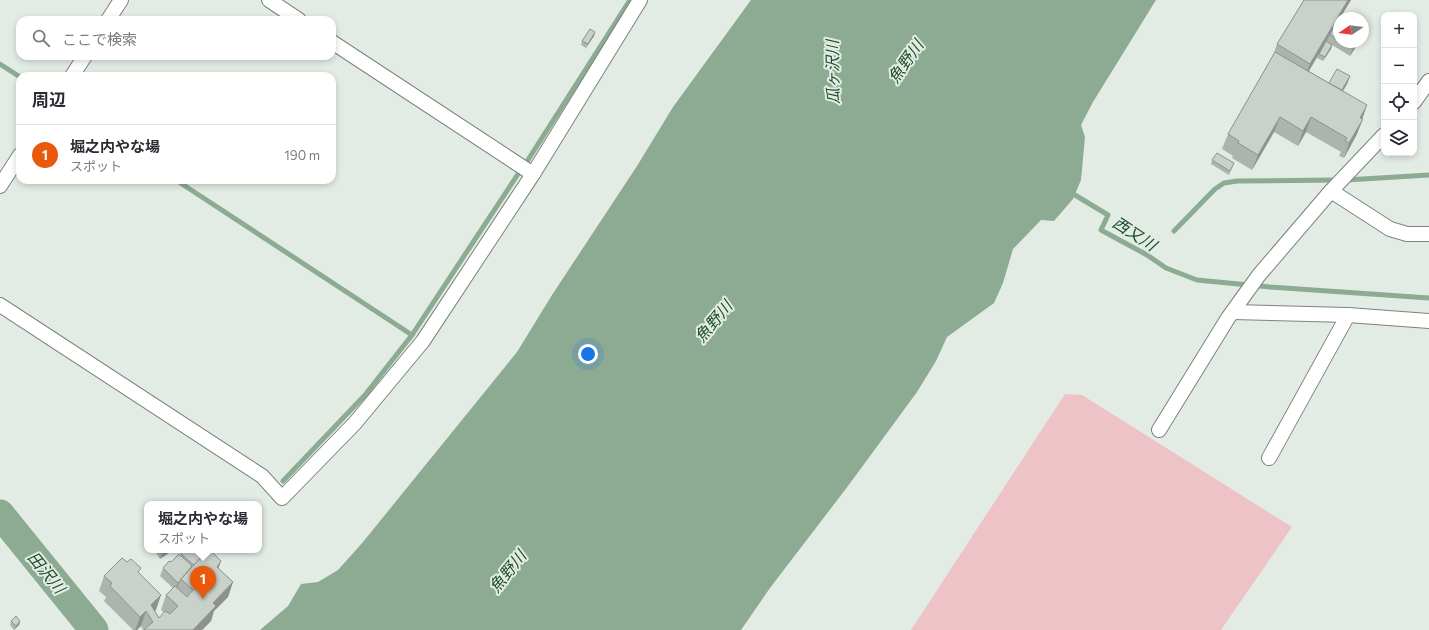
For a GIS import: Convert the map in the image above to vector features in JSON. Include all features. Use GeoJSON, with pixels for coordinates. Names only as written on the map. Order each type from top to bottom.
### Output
{"type":"FeatureCollection","features":[{"type":"Feature","properties":{"kind":"street"},"geometry":{"type":"LineString","coordinates":[[111,16],[121,0]]}},
{"type":"Feature","properties":{"kind":"street"},"geometry":{"type":"LineString","coordinates":[[268,0],[293,16]]}},
{"type":"Feature","properties":{"kind":"street"},"geometry":{"type":"LineString","coordinates":[[0,305],[262,476],[282,498],[355,423],[423,341],[533,174],[640,0]]}},
{"type":"Feature","properties":{"kind":"street"},"geometry":{"type":"LineString","coordinates":[[336,45],[533,174]]}},
{"type":"Feature","properties":{"kind":"street"},"geometry":{"type":"LineString","coordinates":[[75,72],[82,60]]}},
{"type":"Feature","properties":{"kind":"street"},"geometry":{"type":"LineString","coordinates":[[1417,98],[1429,81]]}},
{"type":"Feature","properties":{"kind":"street"},"geometry":{"type":"LineString","coordinates":[[1159,430],[1235,308],[1260,275],[1332,189],[1381,138]]}},
{"type":"Feature","properties":{"kind":"street"},"geometry":{"type":"LineString","coordinates":[[0,186],[16,161]]}},
{"type":"Feature","properties":{"kind":"street"},"geometry":{"type":"LineString","coordinates":[[1332,189],[1390,229],[1407,234],[1429,234]]}},
{"type":"Feature","properties":{"kind":"street"},"geometry":{"type":"LineString","coordinates":[[1235,308],[1429,321]]}},
{"type":"Feature","properties":{"kind":"street"},"geometry":{"type":"LineString","coordinates":[[1268,458],[1348,315]]}},
{"type":"Feature","properties":{"kind":"shaded area"},"geometry":{"type":"Polygon","coordinates":[[[1065,394],[1082,395],[1292,527],[1221,630],[911,630],[1065,394]]]}},
{"type":"Feature","properties":{"kind":"water"},"geometry":{"type":"Polygon","coordinates":[[[751,0],[1156,0],[1093,102],[1081,125],[1085,137],[1081,180],[1073,199],[1054,221],[1041,220],[1013,249],[1003,283],[994,303],[947,337],[936,361],[917,392],[770,588],[741,630],[260,630],[288,606],[301,584],[318,582],[338,570],[363,542],[517,352],[552,295],[637,166],[673,107],[751,0]]]}},
{"type":"Feature","properties":{"kind":"building"},"geometry":{"type":"Polygon","coordinates":[[[1304,0],[1348,0],[1341,12],[1333,12],[1333,25],[1310,64],[1277,44],[1304,0]]]}},
{"type":"Feature","properties":{"kind":"building"},"geometry":{"type":"Polygon","coordinates":[[[590,29],[595,32],[588,44],[582,41],[590,29]]]}},
{"type":"Feature","properties":{"kind":"building"},"geometry":{"type":"Polygon","coordinates":[[[1333,29],[1333,36],[1330,34],[1333,29]]]}},
{"type":"Feature","properties":{"kind":"building"},"geometry":{"type":"Polygon","coordinates":[[[1326,41],[1332,45],[1325,57],[1319,54],[1326,41]]]}},
{"type":"Feature","properties":{"kind":"building"},"geometry":{"type":"Polygon","coordinates":[[[1275,52],[1367,105],[1360,118],[1363,119],[1349,143],[1345,141],[1347,138],[1311,117],[1303,131],[1280,117],[1258,155],[1238,143],[1239,141],[1228,134],[1275,52]]]}},
{"type":"Feature","properties":{"kind":"building"},"geometry":{"type":"Polygon","coordinates":[[[1337,69],[1350,76],[1342,90],[1329,83],[1337,69]]]}},
{"type":"Feature","properties":{"kind":"building"},"geometry":{"type":"Polygon","coordinates":[[[1217,153],[1234,163],[1230,171],[1212,160],[1217,153]]]}},
{"type":"Feature","properties":{"kind":"building"},"geometry":{"type":"Polygon","coordinates":[[[182,553],[205,553],[194,565],[181,554],[182,553]]]}},
{"type":"Feature","properties":{"kind":"building"},"geometry":{"type":"Polygon","coordinates":[[[205,553],[213,553],[221,561],[217,567],[233,582],[213,603],[216,606],[193,630],[144,630],[153,622],[146,611],[140,617],[110,586],[112,583],[104,576],[122,558],[127,562],[131,559],[141,568],[138,572],[161,595],[151,605],[159,618],[165,611],[170,614],[178,606],[166,595],[175,586],[187,597],[193,590],[181,579],[205,553]]]}},
{"type":"Feature","properties":{"kind":"building"},"geometry":{"type":"Polygon","coordinates":[[[179,554],[192,566],[178,583],[163,568],[169,561],[171,562],[179,554]]]}},
{"type":"Feature","properties":{"kind":"building"},"geometry":{"type":"Polygon","coordinates":[[[16,616],[20,621],[16,626],[11,621],[16,616]]]}},
{"type":"Feature","properties":{"kind":"waterway"},"geometry":{"type":"LineString","coordinates":[[526,163],[630,0]]}},
{"type":"Feature","properties":{"kind":"waterway"},"geometry":{"type":"LineString","coordinates":[[0,64],[16,74]]}},
{"type":"Feature","properties":{"kind":"waterway"},"geometry":{"type":"LineString","coordinates":[[283,481],[365,395],[412,335],[520,171]]}},
{"type":"Feature","properties":{"kind":"waterway"},"geometry":{"type":"LineString","coordinates":[[1346,180],[1429,175]]}},
{"type":"Feature","properties":{"kind":"waterway"},"geometry":{"type":"LineString","coordinates":[[1174,231],[1215,189],[1224,183],[1237,181],[1338,180]]}},
{"type":"Feature","properties":{"kind":"waterway"},"geometry":{"type":"LineString","coordinates":[[182,184],[412,335]]}},
{"type":"Feature","properties":{"kind":"waterway","name":"西又川"},"geometry":{"type":"LineString","coordinates":[[1070,192],[1108,215],[1101,230],[1147,255],[1166,268],[1197,280],[1270,287],[1429,298]]}},
{"type":"Feature","properties":{"kind":"waterway","name":"田沢川"},"geometry":{"type":"LineString","coordinates":[[0,514],[94,630]]}},
{"type":"Feature","properties":{"kind":"place","name":"堀之内やな場"},"geometry":{"type":"Point","coordinates":[203,599]}},
{"type":"Feature","properties":{"kind":"water label","name":"魚野川"},"geometry":{"type":"Point","coordinates":[905,61]}},
{"type":"Feature","properties":{"kind":"water label","name":"瓜ヶ沢川"},"geometry":{"type":"Point","coordinates":[832,72]}},
{"type":"Feature","properties":{"kind":"water label","name":"魚野川"},"geometry":{"type":"Point","coordinates":[713,321]}},
{"type":"Feature","properties":{"kind":"water label","name":"魚野川"},"geometry":{"type":"Point","coordinates":[507,571]}}]}
